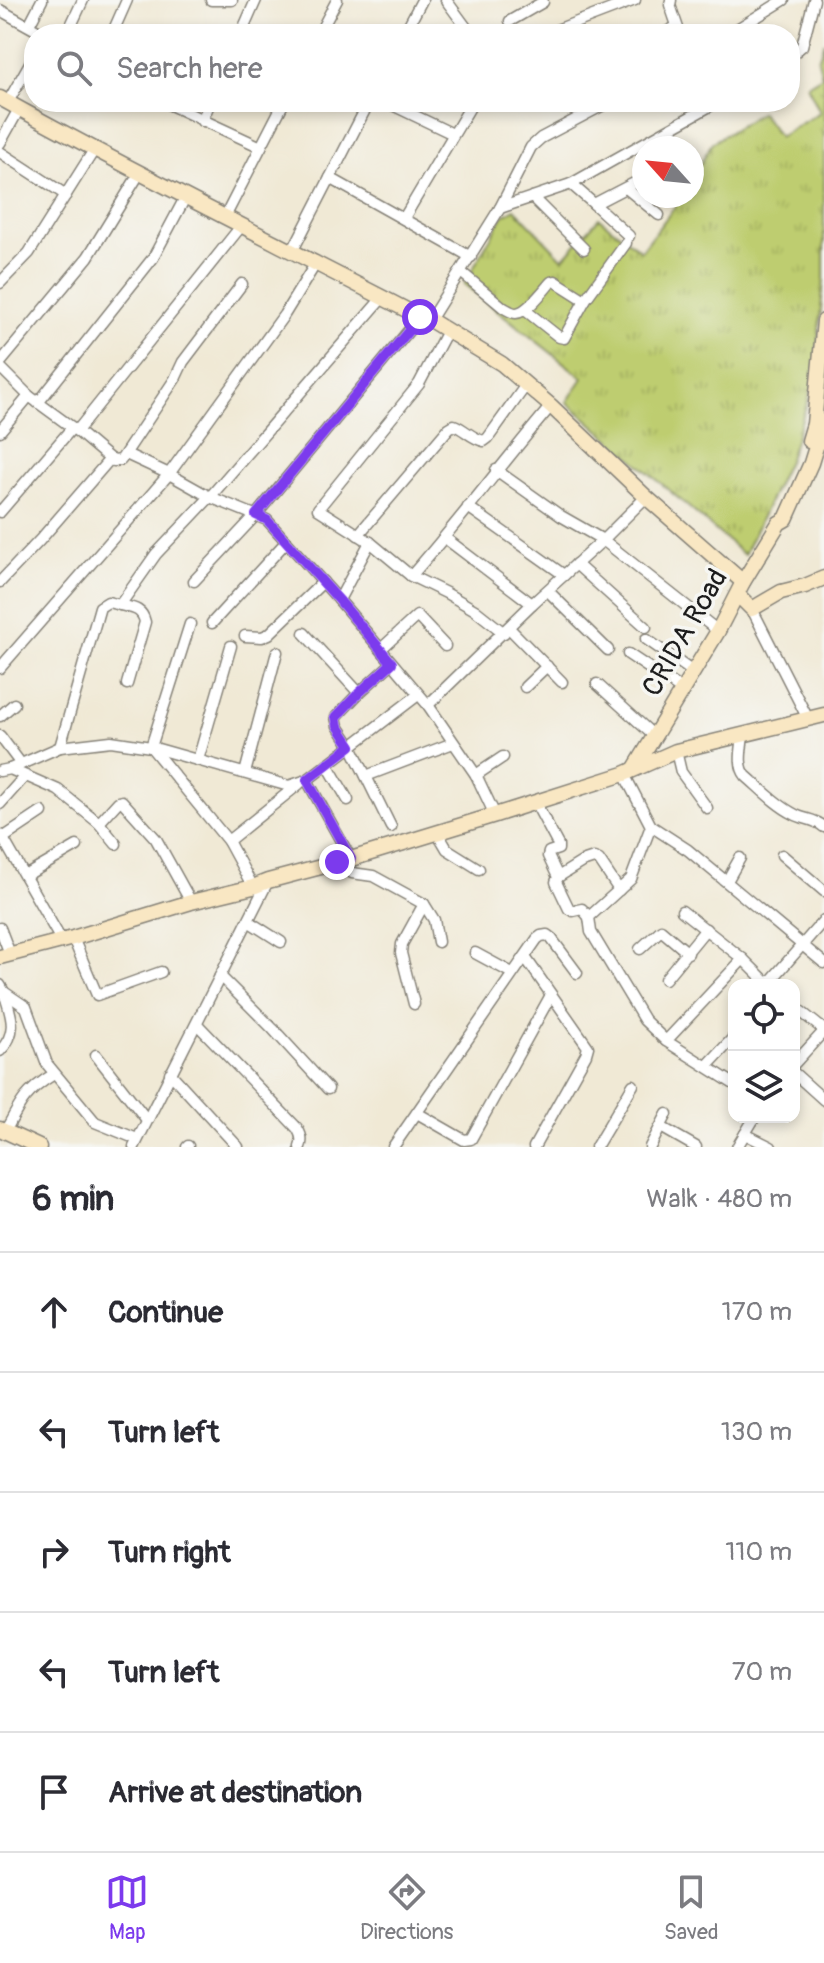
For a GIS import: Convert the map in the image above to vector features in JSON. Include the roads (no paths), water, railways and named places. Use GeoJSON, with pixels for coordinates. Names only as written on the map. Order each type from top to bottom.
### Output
{"type":"FeatureCollection","features":[{"type":"Feature","properties":{"kind":"street"},"geometry":{"type":"LineString","coordinates":[[30,24],[42,0]]}},
{"type":"Feature","properties":{"kind":"street"},"geometry":{"type":"LineString","coordinates":[[72,24],[83,0]]}},
{"type":"Feature","properties":{"kind":"street"},"geometry":{"type":"LineString","coordinates":[[116,24],[127,0]]}},
{"type":"Feature","properties":{"kind":"street"},"geometry":{"type":"LineString","coordinates":[[211,0],[232,0]]}},
{"type":"Feature","properties":{"kind":"street"},"geometry":{"type":"LineString","coordinates":[[245,24],[256,0]]}},
{"type":"Feature","properties":{"kind":"street"},"geometry":{"type":"LineString","coordinates":[[324,24],[337,0]]}},
{"type":"Feature","properties":{"kind":"street"},"geometry":{"type":"LineString","coordinates":[[409,24],[422,0]]}},
{"type":"Feature","properties":{"kind":"street"},"geometry":{"type":"LineString","coordinates":[[446,0],[460,24]]}},
{"type":"Feature","properties":{"kind":"street"},"geometry":{"type":"LineString","coordinates":[[572,24],[635,0]]}},
{"type":"Feature","properties":{"kind":"street"},"geometry":{"type":"LineString","coordinates":[[671,0],[676,24]]}},
{"type":"Feature","properties":{"kind":"street"},"geometry":{"type":"LineString","coordinates":[[745,24],[784,0]]}},
{"type":"Feature","properties":{"kind":"street"},"geometry":{"type":"LineString","coordinates":[[800,48],[814,0]]}},
{"type":"Feature","properties":{"kind":"street"},"geometry":{"type":"LineString","coordinates":[[510,21],[545,4]]}},
{"type":"Feature","properties":{"kind":"street"},"geometry":{"type":"LineString","coordinates":[[0,10],[27,24]]}},
{"type":"Feature","properties":{"kind":"street"},"geometry":{"type":"LineString","coordinates":[[0,143],[9,103],[24,75]]}},
{"type":"Feature","properties":{"kind":"street"},"geometry":{"type":"LineString","coordinates":[[25,112],[139,174],[425,318],[502,364],[551,406],[741,589],[808,719]]}},
{"type":"Feature","properties":{"kind":"street"},"geometry":{"type":"LineString","coordinates":[[184,112],[261,147]]}},
{"type":"Feature","properties":{"kind":"street"},"geometry":{"type":"LineString","coordinates":[[202,121],[206,112]]}},
{"type":"Feature","properties":{"kind":"street"},"geometry":{"type":"LineString","coordinates":[[225,217],[279,112]]}},
{"type":"Feature","properties":{"kind":"street"},"geometry":{"type":"LineString","coordinates":[[293,250],[364,112]]}},
{"type":"Feature","properties":{"kind":"street"},"geometry":{"type":"LineString","coordinates":[[407,112],[453,134]]}},
{"type":"Feature","properties":{"kind":"street"},"geometry":{"type":"LineString","coordinates":[[404,218],[467,112]]}},
{"type":"Feature","properties":{"kind":"street"},"geometry":{"type":"LineString","coordinates":[[194,581],[256,515],[461,272],[500,208],[531,147],[541,138],[590,112]]}},
{"type":"Feature","properties":{"kind":"street"},"geometry":{"type":"LineString","coordinates":[[500,208],[571,184],[699,112]]}},
{"type":"Feature","properties":{"kind":"street"},"geometry":{"type":"LineString","coordinates":[[0,283],[29,253],[94,150]]}},
{"type":"Feature","properties":{"kind":"street"},"geometry":{"type":"LineString","coordinates":[[0,152],[66,195]]}},
{"type":"Feature","properties":{"kind":"street"},"geometry":{"type":"LineString","coordinates":[[139,174],[88,257],[0,365],[34,400],[110,459],[121,460],[183,362],[242,284]]}},
{"type":"Feature","properties":{"kind":"street"},"geometry":{"type":"LineString","coordinates":[[330,178],[471,257]]}},
{"type":"Feature","properties":{"kind":"street"},"geometry":{"type":"LineString","coordinates":[[525,310],[564,338],[585,300],[628,240],[571,184]]}},
{"type":"Feature","properties":{"kind":"street"},"geometry":{"type":"LineString","coordinates":[[594,204],[632,185]]}},
{"type":"Feature","properties":{"kind":"street"},"geometry":{"type":"LineString","coordinates":[[626,188],[659,215]]}},
{"type":"Feature","properties":{"kind":"street"},"geometry":{"type":"LineString","coordinates":[[0,431],[34,400],[153,258],[186,196]]}},
{"type":"Feature","properties":{"kind":"street"},"geometry":{"type":"LineString","coordinates":[[532,197],[584,249]]}},
{"type":"Feature","properties":{"kind":"street"},"geometry":{"type":"LineString","coordinates":[[0,512],[74,429],[242,225]]}},
{"type":"Feature","properties":{"kind":"street"},"geometry":{"type":"LineString","coordinates":[[0,668],[169,474],[284,315],[316,263]]}},
{"type":"Feature","properties":{"kind":"street"},"geometry":{"type":"LineString","coordinates":[[461,272],[504,308],[518,313],[555,281],[585,300]]}},
{"type":"Feature","properties":{"kind":"street"},"geometry":{"type":"LineString","coordinates":[[120,605],[156,554],[210,497],[383,297]]}},
{"type":"Feature","properties":{"kind":"street","name":"CRIDA Road"},"geometry":{"type":"LineString","coordinates":[[812,447],[824,321]]}},
{"type":"Feature","properties":{"kind":"street"},"geometry":{"type":"LineString","coordinates":[[447,331],[419,384],[318,509],[370,542],[411,576],[446,593],[507,631],[562,682]]}},
{"type":"Feature","properties":{"kind":"street"},"geometry":{"type":"LineString","coordinates":[[358,535],[449,428],[458,426],[484,441],[526,385]]}},
{"type":"Feature","properties":{"kind":"street"},"geometry":{"type":"LineString","coordinates":[[411,576],[551,406]]}},
{"type":"Feature","properties":{"kind":"street","name":"CRIDA Road"},"geometry":{"type":"LineString","coordinates":[[629,771],[718,631],[779,523],[778,515],[824,421]]}},
{"type":"Feature","properties":{"kind":"street"},"geometry":{"type":"LineString","coordinates":[[126,454],[210,497],[267,520],[428,705],[476,775],[495,815]]}},
{"type":"Feature","properties":{"kind":"street"},"geometry":{"type":"LineString","coordinates":[[0,582],[110,459]]}},
{"type":"Feature","properties":{"kind":"street"},"geometry":{"type":"LineString","coordinates":[[496,470],[561,516],[603,540],[718,631]]}},
{"type":"Feature","properties":{"kind":"street"},"geometry":{"type":"LineString","coordinates":[[428,705],[646,497]]}},
{"type":"Feature","properties":{"kind":"street"},"geometry":{"type":"LineString","coordinates":[[468,507],[564,575]]}},
{"type":"Feature","properties":{"kind":"street"},"geometry":{"type":"LineString","coordinates":[[445,538],[532,604]]}},
{"type":"Feature","properties":{"kind":"street"},"geometry":{"type":"LineString","coordinates":[[212,623],[286,542]]}},
{"type":"Feature","properties":{"kind":"street"},"geometry":{"type":"LineString","coordinates":[[339,600],[370,542]]}},
{"type":"Feature","properties":{"kind":"street"},"geometry":{"type":"LineString","coordinates":[[576,564],[646,633],[693,672]]}},
{"type":"Feature","properties":{"kind":"street"},"geometry":{"type":"LineString","coordinates":[[752,609],[781,592],[824,578]]}},
{"type":"Feature","properties":{"kind":"street"},"geometry":{"type":"LineString","coordinates":[[245,636],[262,637],[269,634],[323,582]]}},
{"type":"Feature","properties":{"kind":"street"},"geometry":{"type":"LineString","coordinates":[[548,591],[608,650]]}},
{"type":"Feature","properties":{"kind":"street"},"geometry":{"type":"LineString","coordinates":[[60,747],[98,610],[105,602],[143,613],[145,622],[127,684]]}},
{"type":"Feature","properties":{"kind":"street"},"geometry":{"type":"LineString","coordinates":[[381,649],[417,616],[445,646]]}},
{"type":"Feature","properties":{"kind":"street"},"geometry":{"type":"LineString","coordinates":[[151,747],[190,624]]}},
{"type":"Feature","properties":{"kind":"street"},"geometry":{"type":"LineString","coordinates":[[304,633],[359,693]]}},
{"type":"Feature","properties":{"kind":"street"},"geometry":{"type":"LineString","coordinates":[[198,760],[231,646]]}},
{"type":"Feature","properties":{"kind":"street"},"geometry":{"type":"LineString","coordinates":[[245,773],[277,652]]}},
{"type":"Feature","properties":{"kind":"street"},"geometry":{"type":"LineString","coordinates":[[628,654],[682,690]]}},
{"type":"Feature","properties":{"kind":"street"},"geometry":{"type":"LineString","coordinates":[[391,827],[336,717],[392,663]]}},
{"type":"Feature","properties":{"kind":"street"},"geometry":{"type":"LineString","coordinates":[[525,687],[547,666]]}},
{"type":"Feature","properties":{"kind":"street"},"geometry":{"type":"LineString","coordinates":[[597,684],[653,735]]}},
{"type":"Feature","properties":{"kind":"street"},"geometry":{"type":"LineString","coordinates":[[228,841],[418,695]]}},
{"type":"Feature","properties":{"kind":"street"},"geometry":{"type":"LineString","coordinates":[[0,716],[14,704]]}},
{"type":"Feature","properties":{"kind":"street"},"geometry":{"type":"LineString","coordinates":[[0,928],[5,955],[344,861],[629,771],[676,751],[824,715]]}},
{"type":"Feature","properties":{"kind":"street"},"geometry":{"type":"LineString","coordinates":[[743,735],[741,763],[746,776],[789,812],[799,818],[810,818],[824,827]]}},
{"type":"Feature","properties":{"kind":"street"},"geometry":{"type":"LineString","coordinates":[[0,736],[21,764]]}},
{"type":"Feature","properties":{"kind":"street"},"geometry":{"type":"LineString","coordinates":[[5,770],[60,747],[111,741],[151,747],[289,786],[304,781]]}},
{"type":"Feature","properties":{"kind":"street"},"geometry":{"type":"LineString","coordinates":[[366,776],[453,743]]}},
{"type":"Feature","properties":{"kind":"street"},"geometry":{"type":"LineString","coordinates":[[151,747],[228,841],[253,887]]}},
{"type":"Feature","properties":{"kind":"street"},"geometry":{"type":"LineString","coordinates":[[676,751],[681,772],[707,808]]}},
{"type":"Feature","properties":{"kind":"street"},"geometry":{"type":"LineString","coordinates":[[476,775],[503,757]]}},
{"type":"Feature","properties":{"kind":"street"},"geometry":{"type":"LineString","coordinates":[[327,764],[348,800]]}},
{"type":"Feature","properties":{"kind":"street"},"geometry":{"type":"LineString","coordinates":[[5,770],[58,790],[99,823],[116,844]]}},
{"type":"Feature","properties":{"kind":"street"},"geometry":{"type":"LineString","coordinates":[[629,771],[651,826],[688,850],[824,963]]}},
{"type":"Feature","properties":{"kind":"street"},"geometry":{"type":"LineString","coordinates":[[0,804],[25,776]]}},
{"type":"Feature","properties":{"kind":"street"},"geometry":{"type":"LineString","coordinates":[[304,781],[352,873],[373,876],[424,904],[434,920],[438,942]]}},
{"type":"Feature","properties":{"kind":"street"},"geometry":{"type":"LineString","coordinates":[[99,823],[122,801],[156,839],[191,902]]}},
{"type":"Feature","properties":{"kind":"street"},"geometry":{"type":"LineString","coordinates":[[535,802],[558,845],[558,849],[548,854],[558,877]]}},
{"type":"Feature","properties":{"kind":"street"},"geometry":{"type":"LineString","coordinates":[[0,836],[6,836],[42,812]]}},
{"type":"Feature","properties":{"kind":"street"},"geometry":{"type":"LineString","coordinates":[[589,917],[633,875],[651,826]]}},
{"type":"Feature","properties":{"kind":"street"},"geometry":{"type":"LineString","coordinates":[[437,832],[447,849],[479,869]]}},
{"type":"Feature","properties":{"kind":"street"},"geometry":{"type":"LineString","coordinates":[[0,836],[67,939],[97,995],[161,972]]}},
{"type":"Feature","properties":{"kind":"street"},"geometry":{"type":"LineString","coordinates":[[25,876],[77,846]]}},
{"type":"Feature","properties":{"kind":"street"},"geometry":{"type":"LineString","coordinates":[[782,855],[824,891]]}},
{"type":"Feature","properties":{"kind":"street"},"geometry":{"type":"LineString","coordinates":[[619,890],[599,860],[594,858],[558,877],[556,882],[569,909],[582,909],[589,917],[591,932],[644,1020],[666,1041],[728,1080]]}},
{"type":"Feature","properties":{"kind":"street"},"geometry":{"type":"LineString","coordinates":[[727,881],[740,858]]}},
{"type":"Feature","properties":{"kind":"street"},"geometry":{"type":"LineString","coordinates":[[2,988],[26,1007],[47,1064],[95,1122],[136,1143],[268,881]]}},
{"type":"Feature","properties":{"kind":"street"},"geometry":{"type":"LineString","coordinates":[[414,1004],[401,953],[402,944],[424,904]]}},
{"type":"Feature","properties":{"kind":"street"},"geometry":{"type":"LineString","coordinates":[[682,911],[743,959],[763,979]]}},
{"type":"Feature","properties":{"kind":"street"},"geometry":{"type":"LineString","coordinates":[[774,979],[824,920]]}},
{"type":"Feature","properties":{"kind":"street"},"geometry":{"type":"LineString","coordinates":[[248,921],[281,942]]}},
{"type":"Feature","properties":{"kind":"street"},"geometry":{"type":"LineString","coordinates":[[665,979],[706,929]]}},
{"type":"Feature","properties":{"kind":"street"},"geometry":{"type":"LineString","coordinates":[[640,949],[661,930],[688,953]]}},
{"type":"Feature","properties":{"kind":"street"},"geometry":{"type":"LineString","coordinates":[[393,1147],[537,939],[547,935],[577,973]]}},
{"type":"Feature","properties":{"kind":"street"},"geometry":{"type":"LineString","coordinates":[[475,953],[512,973]]}},
{"type":"Feature","properties":{"kind":"street"},"geometry":{"type":"LineString","coordinates":[[525,957],[588,1047],[534,1147]]}},
{"type":"Feature","properties":{"kind":"street"},"geometry":{"type":"LineString","coordinates":[[666,1041],[743,959]]}},
{"type":"Feature","properties":{"kind":"street"},"geometry":{"type":"LineString","coordinates":[[220,976],[328,1089]]}},
{"type":"Feature","properties":{"kind":"street"},"geometry":{"type":"LineString","coordinates":[[0,1051],[7,1042],[13,1024],[2,988]]}},
{"type":"Feature","properties":{"kind":"street"},"geometry":{"type":"LineString","coordinates":[[417,1113],[464,1140],[471,1139],[551,995]]}},
{"type":"Feature","properties":{"kind":"street"},"geometry":{"type":"LineString","coordinates":[[800,1011],[824,1030],[800,1057]]}},
{"type":"Feature","properties":{"kind":"street"},"geometry":{"type":"LineString","coordinates":[[197,1024],[297,1128],[301,1135],[300,1147]]}},
{"type":"Feature","properties":{"kind":"street"},"geometry":{"type":"LineString","coordinates":[[707,1066],[728,1043]]}},
{"type":"Feature","properties":{"kind":"street"},"geometry":{"type":"LineString","coordinates":[[96,1055],[147,1120]]}},
{"type":"Feature","properties":{"kind":"street"},"geometry":{"type":"LineString","coordinates":[[170,1073],[238,1147]]}},
{"type":"Feature","properties":{"kind":"street"},"geometry":{"type":"LineString","coordinates":[[39,1147],[2,1130],[34,1086],[54,1074]]}},
{"type":"Feature","properties":{"kind":"street"},"geometry":{"type":"LineString","coordinates":[[800,1078],[824,1100]]}},
{"type":"Feature","properties":{"kind":"street"},"geometry":{"type":"LineString","coordinates":[[596,1147],[633,1085]]}},
{"type":"Feature","properties":{"kind":"street"},"geometry":{"type":"LineString","coordinates":[[650,1147],[667,1114]]}},
{"type":"Feature","properties":{"kind":"street"},"geometry":{"type":"LineString","coordinates":[[737,1147],[751,1123]]}},
{"type":"Feature","properties":{"kind":"street"},"geometry":{"type":"LineString","coordinates":[[661,1127],[696,1147]]}},
{"type":"Feature","properties":{"kind":"street"},"geometry":{"type":"LineString","coordinates":[[745,1134],[771,1147]]}}]}
